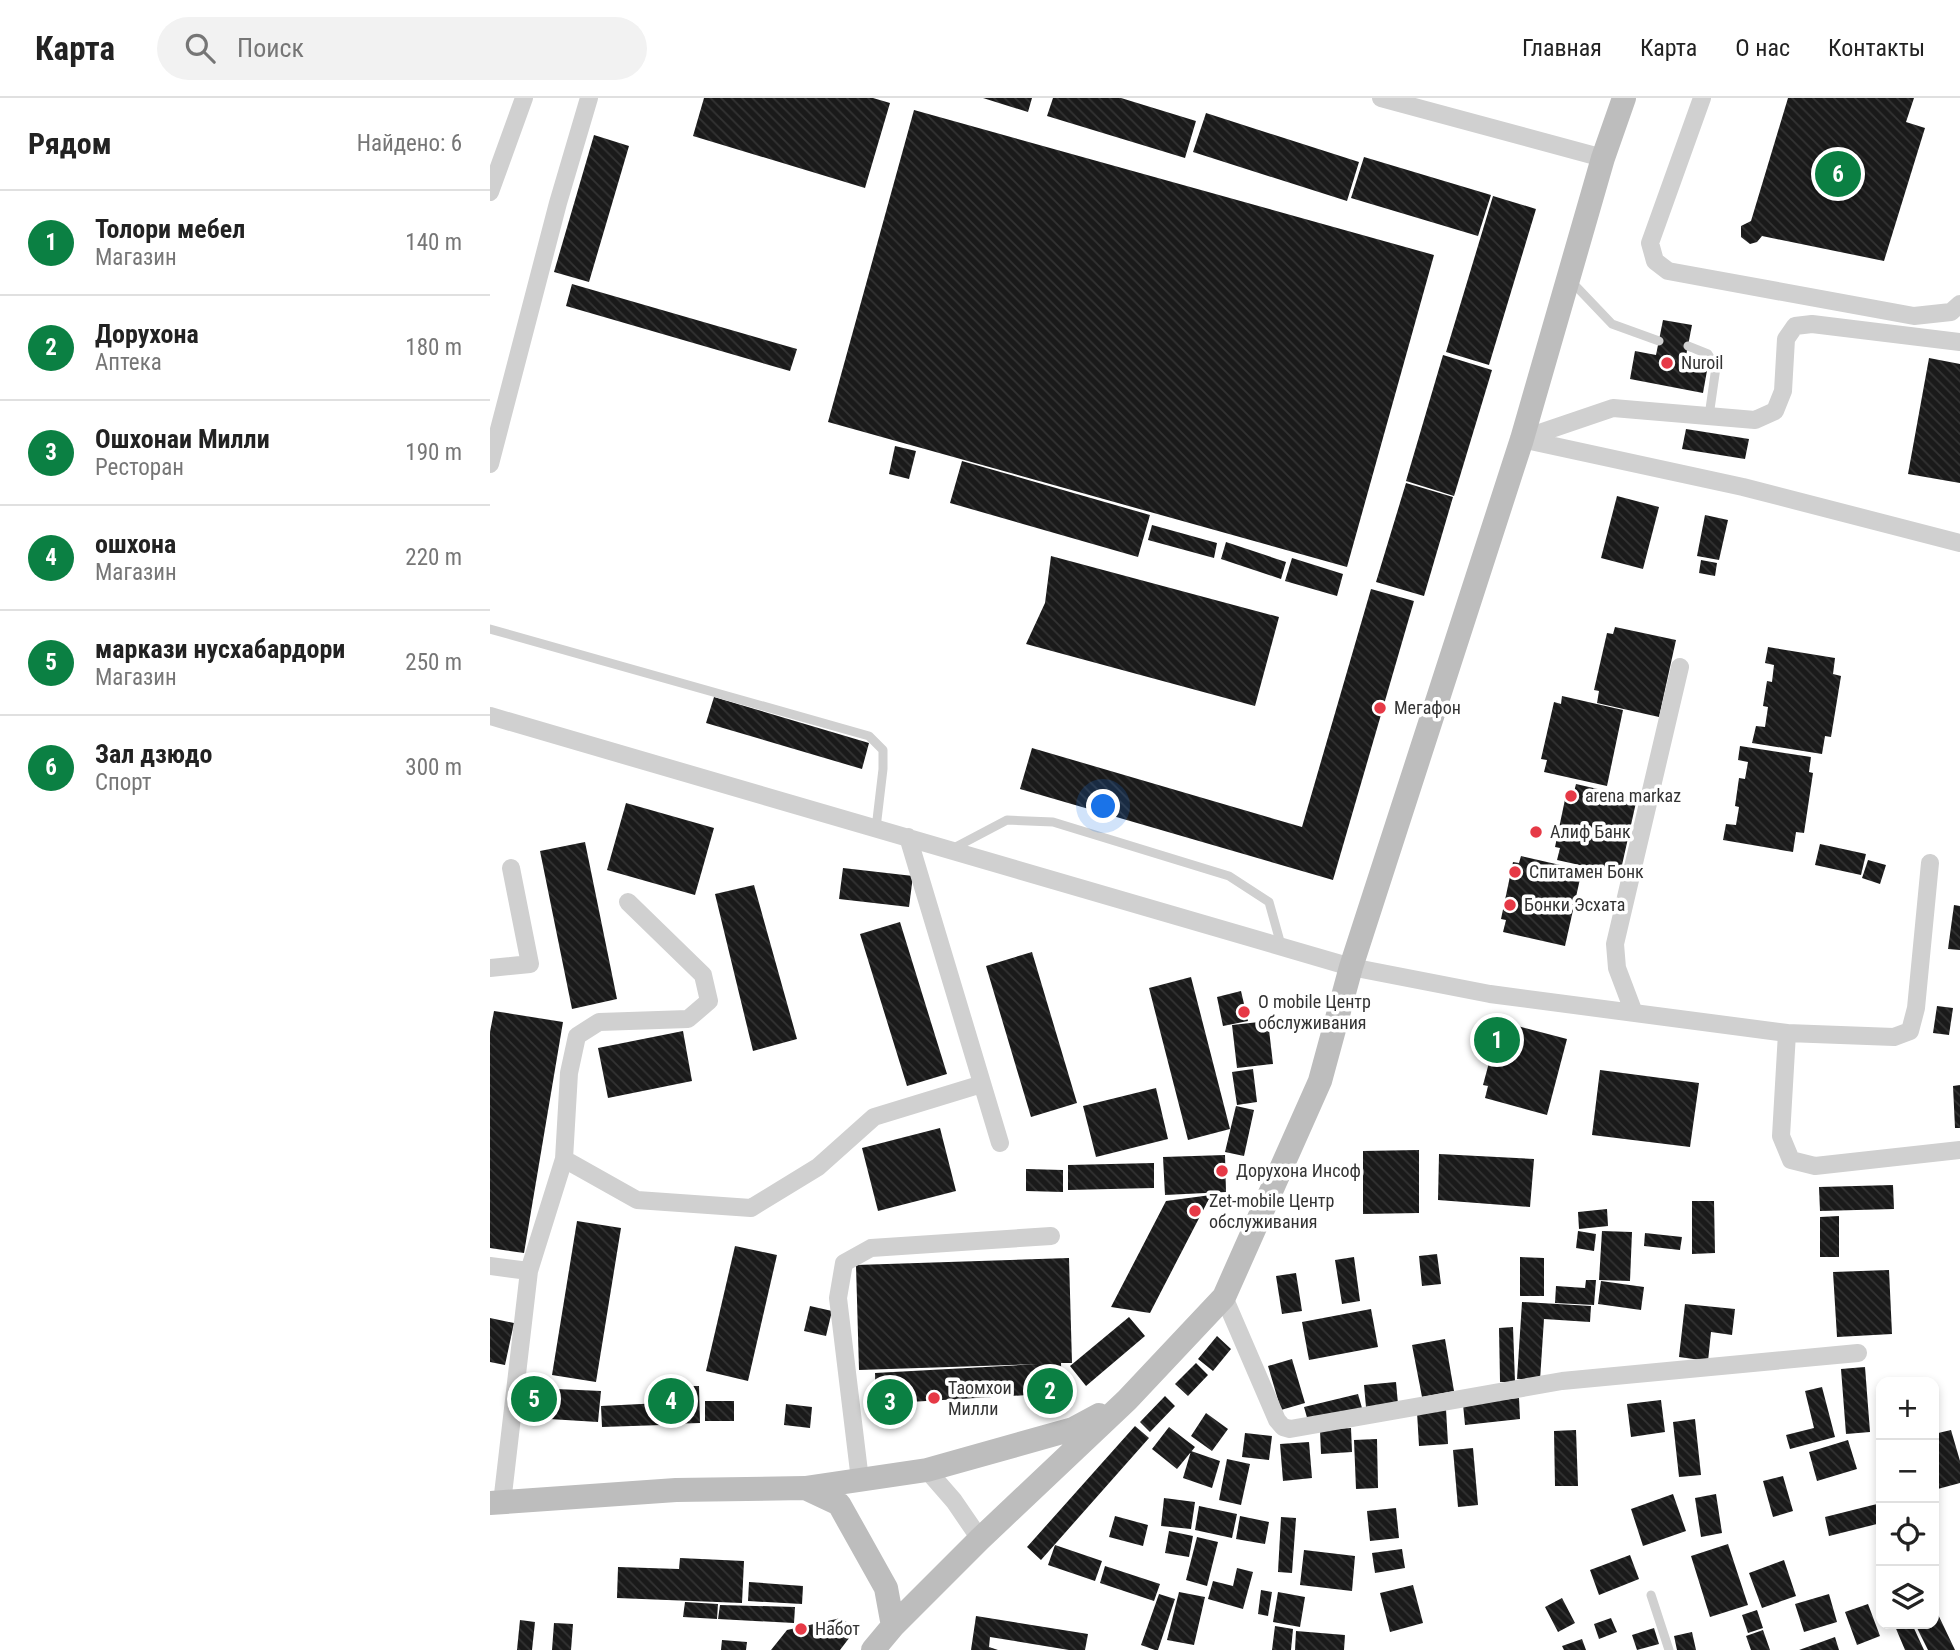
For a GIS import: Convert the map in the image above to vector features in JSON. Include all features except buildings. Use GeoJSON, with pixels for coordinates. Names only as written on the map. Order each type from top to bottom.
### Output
{"type":"FeatureCollection","features":[{"type":"Feature","properties":{"kind":"main road"},"geometry":{"type":"LineString","coordinates":[[873,1650],[893,1626],[980,1539],[1127,1400],[1224,1297],[1320,1081],[1351,967],[1522,439],[1624,98]]}},
{"type":"Feature","properties":{"kind":"main road"},"geometry":{"type":"LineString","coordinates":[[496,1503],[676,1490],[805,1488],[927,1470],[1073,1429],[1127,1400]]}},
{"type":"Feature","properties":{"kind":"main road"},"geometry":{"type":"LineString","coordinates":[[805,1488],[839,1504],[886,1588],[893,1626]]}},
{"type":"Feature","properties":{"kind":"street"},"geometry":{"type":"LineString","coordinates":[[490,192],[524,98]]}},
{"type":"Feature","properties":{"kind":"street"},"geometry":{"type":"LineString","coordinates":[[490,464],[558,203],[589,98]]}},
{"type":"Feature","properties":{"kind":"street"},"geometry":{"type":"LineString","coordinates":[[1381,98],[1604,158]]}},
{"type":"Feature","properties":{"kind":"street"},"geometry":{"type":"LineString","coordinates":[[1702,98],[1650,243],[1655,261],[1668,271],[1914,316],[1951,312],[1960,304]]}},
{"type":"Feature","properties":{"kind":"street"},"geometry":{"type":"LineString","coordinates":[[1522,439],[1613,408],[1755,420],[1775,411],[1783,391],[1786,339],[1795,326],[1812,324],[1960,342]]}},
{"type":"Feature","properties":{"kind":"street"},"geometry":{"type":"LineString","coordinates":[[1522,439],[1743,487],[1960,542]]}},
{"type":"Feature","properties":{"kind":"street"},"geometry":{"type":"LineString","coordinates":[[1634,1013],[1617,968],[1615,944],[1680,667]]}},
{"type":"Feature","properties":{"kind":"street"},"geometry":{"type":"LineString","coordinates":[[490,716],[1351,967],[1490,994],[1787,1033],[1894,1037],[1910,1031],[1916,1008],[1930,863]]}},
{"type":"Feature","properties":{"kind":"street"},"geometry":{"type":"LineString","coordinates":[[908,837],[1000,1143]]}},
{"type":"Feature","properties":{"kind":"street"},"geometry":{"type":"LineString","coordinates":[[490,968],[530,964],[511,868]]}},
{"type":"Feature","properties":{"kind":"street"},"geometry":{"type":"LineString","coordinates":[[496,1503],[529,1271],[564,1158],[569,1073],[577,1036],[599,1022],[688,1018],[709,1001],[703,975],[628,902]]}},
{"type":"Feature","properties":{"kind":"street"},"geometry":{"type":"LineString","coordinates":[[1787,1033],[1781,1136],[1791,1160],[1815,1166],[1960,1150]]}},
{"type":"Feature","properties":{"kind":"street"},"geometry":{"type":"LineString","coordinates":[[564,1158],[637,1200],[751,1208],[818,1167],[874,1117],[982,1084]]}},
{"type":"Feature","properties":{"kind":"street"},"geometry":{"type":"LineString","coordinates":[[860,1480],[838,1298],[844,1263],[872,1248],[1051,1236]]}},
{"type":"Feature","properties":{"kind":"street"},"geometry":{"type":"LineString","coordinates":[[490,1266],[529,1271]]}},
{"type":"Feature","properties":{"kind":"street"},"geometry":{"type":"LineString","coordinates":[[1224,1297],[1277,1420],[1283,1427],[1290,1429],[1562,1381],[1858,1353]]}},
{"type":"Feature","properties":{"kind":"street"},"geometry":{"type":"LineString","coordinates":[[927,1470],[954,1501],[980,1539]]}},
{"type":"Feature","properties":{"kind":"lane"},"geometry":{"type":"LineString","coordinates":[[1569,279],[1612,324],[1659,341]]}},
{"type":"Feature","properties":{"kind":"lane"},"geometry":{"type":"LineString","coordinates":[[1688,346],[1708,354],[1716,367],[1709,416]]}},
{"type":"Feature","properties":{"kind":"lane"},"geometry":{"type":"LineString","coordinates":[[490,629],[869,736],[883,750],[876,828]]}},
{"type":"Feature","properties":{"kind":"lane"},"geometry":{"type":"LineString","coordinates":[[950,850],[1007,820],[1054,822],[1228,876],[1269,902],[1281,946]]}},
{"type":"Feature","properties":{"kind":"lane"},"geometry":{"type":"LineString","coordinates":[[1651,1595],[1669,1650]]}},
{"type":"Feature","properties":{"kind":"place","name":"Зал дзюдо"},"geometry":{"type":"Point","coordinates":[1838,174]}},
{"type":"Feature","properties":{"kind":"place","name":"Nuroil"},"geometry":{"type":"Point","coordinates":[1667,363]}},
{"type":"Feature","properties":{"kind":"place","name":"Мегафон"},"geometry":{"type":"Point","coordinates":[1380,708]}},
{"type":"Feature","properties":{"kind":"place","name":"arena markaz"},"geometry":{"type":"Point","coordinates":[1571,796]}},
{"type":"Feature","properties":{"kind":"place","name":"Алиф Банк"},"geometry":{"type":"Point","coordinates":[1536,832]}},
{"type":"Feature","properties":{"kind":"place","name":"Спитамен Бонк"},"geometry":{"type":"Point","coordinates":[1515,872]}},
{"type":"Feature","properties":{"kind":"place","name":"Бонки Эсхата"},"geometry":{"type":"Point","coordinates":[1510,905]}},
{"type":"Feature","properties":{"kind":"place","name":"O mobile Центр обслуживания"},"geometry":{"type":"Point","coordinates":[1244,1012]}},
{"type":"Feature","properties":{"kind":"place","name":"Толори мебел"},"geometry":{"type":"Point","coordinates":[1497,1040]}},
{"type":"Feature","properties":{"kind":"place","name":"Дорухона Инсоф"},"geometry":{"type":"Point","coordinates":[1222,1171]}},
{"type":"Feature","properties":{"kind":"place","name":"Zet-mobile Центр обслуживания"},"geometry":{"type":"Point","coordinates":[1195,1211]}},
{"type":"Feature","properties":{"kind":"place","name":"Дорухона"},"geometry":{"type":"Point","coordinates":[1050,1391]}},
{"type":"Feature","properties":{"kind":"place","name":"Таомхои Милли"},"geometry":{"type":"Point","coordinates":[934,1398]}},
{"type":"Feature","properties":{"kind":"place","name":"маркази нусхабардори"},"geometry":{"type":"Point","coordinates":[534,1399]}},
{"type":"Feature","properties":{"kind":"place","name":"ошхона"},"geometry":{"type":"Point","coordinates":[671,1401]}},
{"type":"Feature","properties":{"kind":"place","name":"Ошхонаи Милли"},"geometry":{"type":"Point","coordinates":[890,1402]}},
{"type":"Feature","properties":{"kind":"place","name":"Набот"},"geometry":{"type":"Point","coordinates":[801,1629]}}]}
